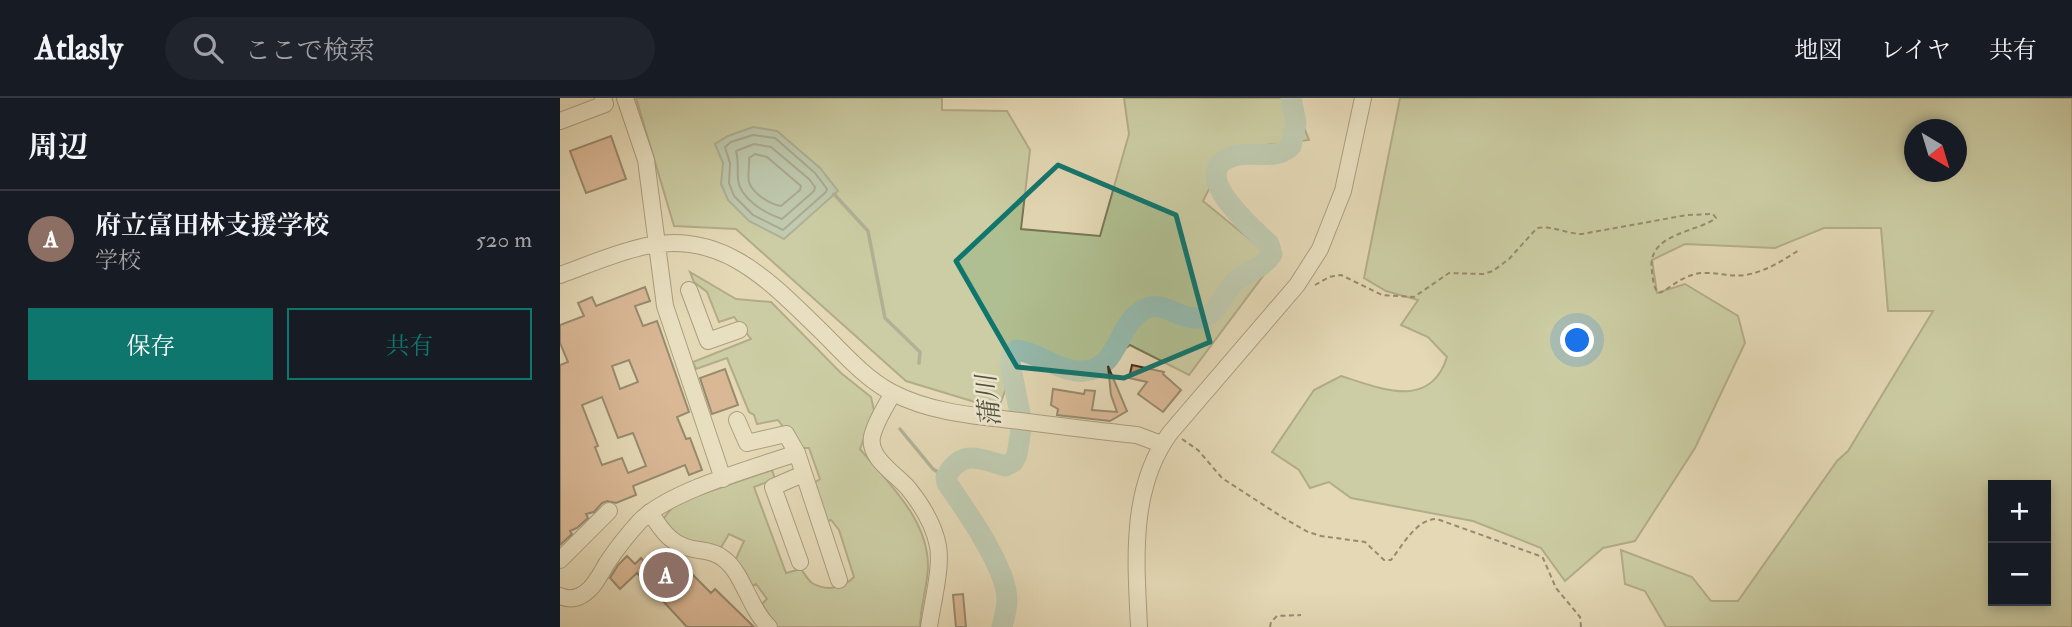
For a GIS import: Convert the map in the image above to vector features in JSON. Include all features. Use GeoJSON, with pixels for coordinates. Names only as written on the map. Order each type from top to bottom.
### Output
{"type":"FeatureCollection","features":[{"type":"Feature","properties":{"kind":"street"},"geometry":{"type":"LineString","coordinates":[[560,121],[605,104],[603,98]]}},
{"type":"Feature","properties":{"kind":"street"},"geometry":{"type":"LineString","coordinates":[[625,98],[646,160],[662,291],[723,479]]}},
{"type":"Feature","properties":{"kind":"street"},"geometry":{"type":"LineString","coordinates":[[1139,627],[1139,515],[1148,472],[1166,439],[1298,283],[1320,248],[1336,214],[1363,98]]}},
{"type":"Feature","properties":{"kind":"street"},"geometry":{"type":"LineString","coordinates":[[560,275],[634,249],[657,244],[676,243],[703,247],[732,256],[775,286],[855,365],[893,393],[932,408],[1166,439]]}},
{"type":"Feature","properties":{"kind":"street"},"geometry":{"type":"LineString","coordinates":[[689,289],[708,341],[739,330]]}},
{"type":"Feature","properties":{"kind":"street"},"geometry":{"type":"LineString","coordinates":[[676,337],[702,329]]}},
{"type":"Feature","properties":{"kind":"street"},"geometry":{"type":"LineString","coordinates":[[893,393],[875,427],[871,444],[879,459],[926,514],[938,545],[938,573],[929,627]]}},
{"type":"Feature","properties":{"kind":"street"},"geometry":{"type":"LineString","coordinates":[[737,420],[747,443],[786,434],[797,453],[839,580]]}},
{"type":"Feature","properties":{"kind":"street"},"geometry":{"type":"LineString","coordinates":[[560,596],[567,599],[576,598],[591,588],[621,543],[650,512],[723,479],[797,453]]}},
{"type":"Feature","properties":{"kind":"street"},"geometry":{"type":"LineString","coordinates":[[800,562],[773,487],[803,474]]}},
{"type":"Feature","properties":{"kind":"street"},"geometry":{"type":"LineString","coordinates":[[560,560],[609,511]]}},
{"type":"Feature","properties":{"kind":"street"},"geometry":{"type":"LineString","coordinates":[[650,512],[672,542],[688,549],[709,551],[727,561],[757,614],[769,627]]}},
{"type":"Feature","properties":{"kind":"path"},"geometry":{"type":"LineString","coordinates":[[1298,283],[1304,287],[1316,285],[1329,277],[1340,275],[1382,295],[1414,297],[1449,273],[1483,274],[1493,271],[1509,259],[1537,228],[1582,234],[1701,214],[1713,214],[1716,218],[1709,224],[1694,226],[1674,235],[1658,248],[1653,256],[1651,265],[1658,293],[1694,274],[1731,277],[1756,272],[1799,250]]}},
{"type":"Feature","properties":{"kind":"path"},"geometry":{"type":"LineString","coordinates":[[1166,439],[1185,440],[1198,450],[1222,478],[1282,517],[1321,536],[1365,542],[1384,560],[1391,560],[1417,527],[1432,519],[1540,556],[1556,588],[1580,617],[1581,627]]}},
{"type":"Feature","properties":{"kind":"path"},"geometry":{"type":"LineString","coordinates":[[1270,627],[1277,615],[1301,615]]}},
{"type":"Feature","properties":{"kind":"highlighted area"},"geometry":{"type":"Polygon","coordinates":[[[1058,165],[1176,215],[1210,342],[1124,378],[1017,367],[956,261],[1058,165]]]}},
{"type":"Feature","properties":{"kind":"green space"},"geometry":{"type":"Polygon","coordinates":[[[636,98],[942,98],[942,110],[1007,111],[1030,150],[1021,229],[1100,236],[1129,134],[1124,98],[1292,98],[1309,140],[1229,149],[1203,201],[1275,260],[1189,375],[1130,345],[1097,370],[1018,358],[998,409],[906,381],[736,229],[674,226],[636,98]]]}},
{"type":"Feature","properties":{"kind":"green space"},"geometry":{"type":"Polygon","coordinates":[[[1400,98],[2072,98],[2072,627],[1666,627],[1645,591],[1625,584],[1621,550],[1692,577],[1711,601],[1738,601],[1837,461],[1848,451],[1933,311],[1888,311],[1881,228],[1824,228],[1775,248],[1685,244],[1652,260],[1657,293],[1685,284],[1738,316],[1745,343],[1695,448],[1635,541],[1603,548],[1565,581],[1541,548],[1473,521],[1351,498],[1329,482],[1310,488],[1299,470],[1272,452],[1314,390],[1341,376],[1387,390],[1402,391],[1416,390],[1429,384],[1439,374],[1447,357],[1428,337],[1401,325],[1418,300],[1386,291],[1364,278],[1400,98]]]}},
{"type":"Feature","properties":{"kind":"green space"},"geometry":{"type":"Polygon","coordinates":[[[690,272],[736,299],[771,302],[841,373],[871,397],[874,410],[860,449],[895,489],[915,518],[927,551],[928,568],[920,627],[777,627],[758,608],[767,599],[756,584],[749,588],[735,561],[744,541],[729,534],[719,551],[675,540],[662,520],[676,503],[772,470],[775,479],[754,487],[786,573],[801,569],[812,583],[829,588],[845,584],[854,577],[839,530],[831,520],[824,522],[811,485],[820,479],[809,448],[799,448],[778,420],[757,424],[754,415],[749,412],[727,358],[696,369],[693,362],[751,339],[734,317],[719,322],[707,292],[694,282],[690,272]]]}},
{"type":"Feature","properties":{"kind":"water"},"geometry":{"type":"Polygon","coordinates":[[[753,127],[777,131],[820,168],[838,191],[784,239],[749,221],[728,200],[721,184],[723,163],[715,144],[753,127]]]}},
{"type":"Feature","properties":{"kind":"building"},"geometry":{"type":"Polygon","coordinates":[[[611,136],[626,179],[586,193],[570,151],[611,136]]]}},
{"type":"Feature","properties":{"kind":"building"},"geometry":{"type":"Polygon","coordinates":[[[645,287],[650,301],[635,306],[643,326],[657,321],[689,412],[677,417],[686,439],[690,438],[702,470],[689,475],[685,465],[633,486],[636,495],[616,503],[602,503],[594,512],[586,514],[588,518],[570,531],[572,534],[560,545],[560,365],[568,362],[560,343],[560,325],[584,316],[578,303],[592,297],[596,306],[645,287]],[[629,360],[612,366],[620,389],[638,382],[629,360]],[[602,397],[582,405],[598,446],[595,447],[602,465],[622,458],[628,473],[646,466],[633,433],[618,438],[602,397]]]}},
{"type":"Feature","properties":{"kind":"building"},"geometry":{"type":"Polygon","coordinates":[[[1132,365],[1164,372],[1163,374],[1181,390],[1163,412],[1138,394],[1147,382],[1129,378],[1132,365]]]}},
{"type":"Feature","properties":{"kind":"building"},"geometry":{"type":"Polygon","coordinates":[[[1108,366],[1127,411],[1110,421],[1057,415],[1058,409],[1051,405],[1053,389],[1084,394],[1085,390],[1095,391],[1092,410],[1117,412],[1111,395],[1108,366]]]}},
{"type":"Feature","properties":{"kind":"building"},"geometry":{"type":"Polygon","coordinates":[[[725,369],[738,405],[712,414],[700,378],[725,369]]]}},
{"type":"Feature","properties":{"kind":"building"},"geometry":{"type":"Polygon","coordinates":[[[627,556],[635,564],[641,558],[672,592],[691,573],[711,593],[715,589],[754,627],[687,627],[637,573],[620,589],[610,578],[627,556]]]}},
{"type":"Feature","properties":{"kind":"building"},"geometry":{"type":"Polygon","coordinates":[[[963,594],[966,627],[956,627],[953,595],[963,594]]]}},
{"type":"Feature","properties":{"kind":"waterway","name":"蒲川"},"geometry":{"type":"LineString","coordinates":[[1002,627],[1007,600],[1000,572],[984,539],[947,483],[946,477],[952,468],[964,459],[978,459],[1005,466],[1013,462],[1017,455],[1022,423],[1010,364],[1011,355],[1017,350],[1067,369],[1084,371],[1105,362],[1128,324],[1145,309],[1164,308],[1196,318],[1204,317],[1216,308],[1238,279],[1260,266],[1272,254],[1269,244],[1236,212],[1226,198],[1218,184],[1216,172],[1223,162],[1239,155],[1279,153],[1291,146],[1296,123],[1291,98]]}},
{"type":"Feature","properties":{"kind":"waterway"},"geometry":{"type":"LineString","coordinates":[[834,194],[868,231],[885,318],[920,352],[919,363]]}},
{"type":"Feature","properties":{"kind":"waterway"},"geometry":{"type":"LineString","coordinates":[[900,429],[933,469],[946,477]]}},
{"type":"Feature","properties":{"kind":"place","name":"府立富田林支援学校"},"geometry":{"type":"Point","coordinates":[666,575]}}]}
